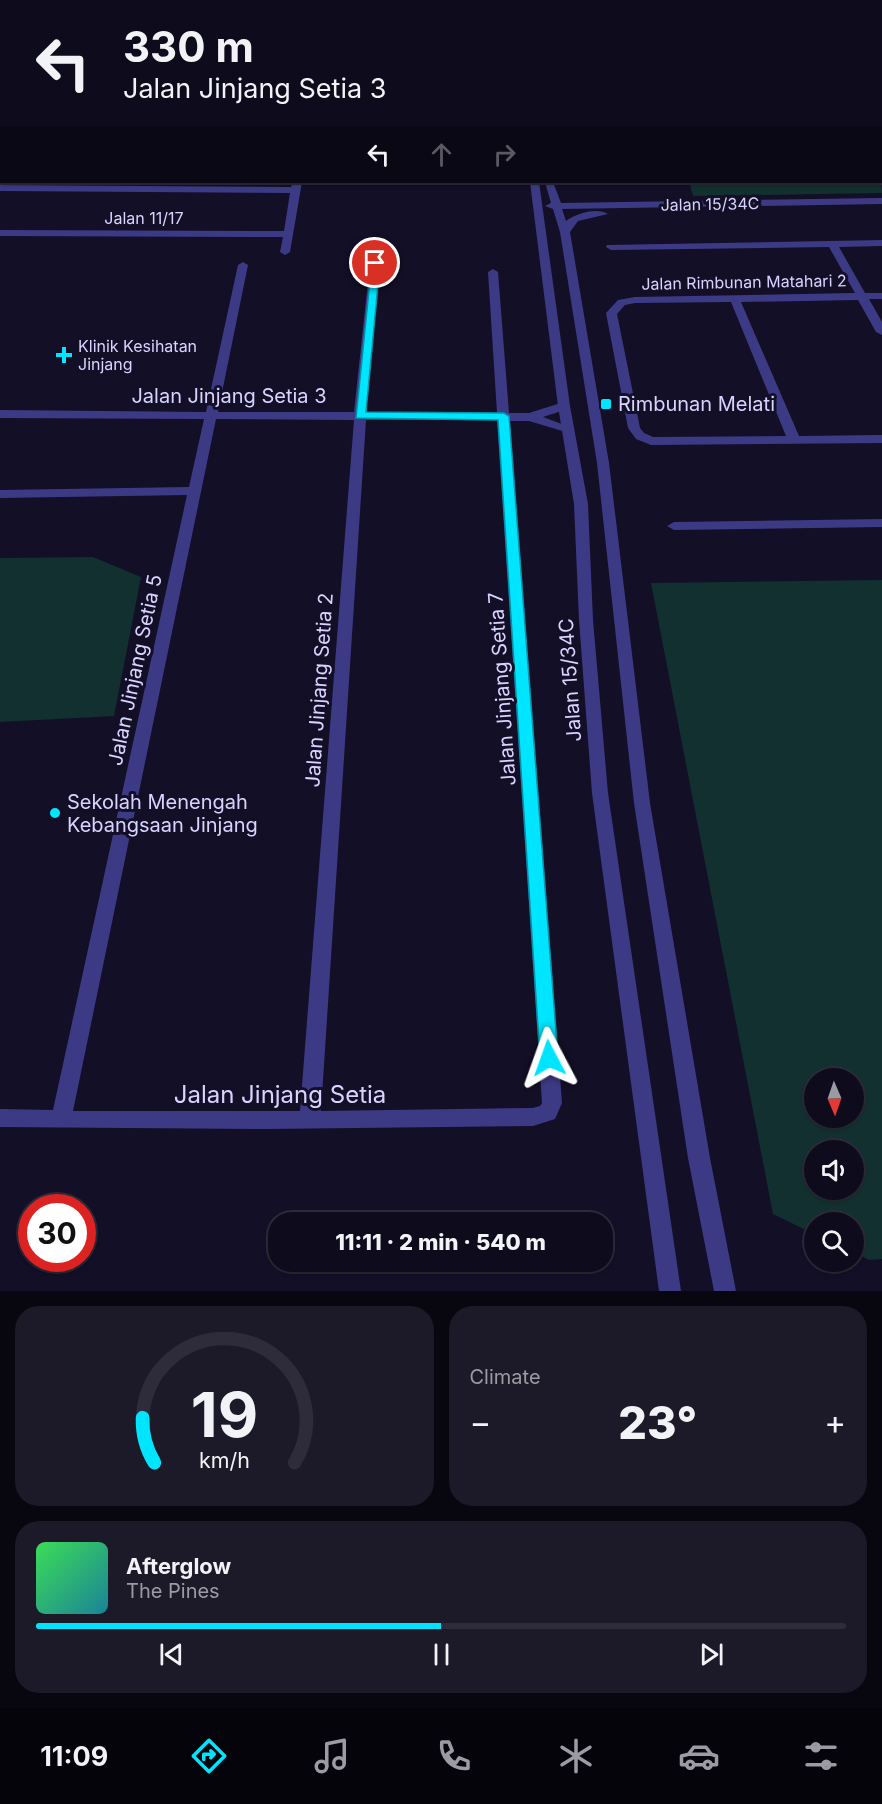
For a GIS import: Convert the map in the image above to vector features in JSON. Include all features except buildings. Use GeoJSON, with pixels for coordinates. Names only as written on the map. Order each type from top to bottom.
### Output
{"type":"FeatureCollection","features":[{"type":"Feature","properties":{"kind":"street"},"geometry":{"type":"LineString","coordinates":[[534,183],[539,210]]}},
{"type":"Feature","properties":{"kind":"street"},"geometry":{"type":"LineString","coordinates":[[551,183],[565,232],[603,463],[642,803],[699,1158],[725,1291]]}},
{"type":"Feature","properties":{"kind":"street"},"geometry":{"type":"LineString","coordinates":[[552,183],[575,198],[614,209]]}},
{"type":"Feature","properties":{"kind":"street"},"geometry":{"type":"LineString","coordinates":[[0,188],[296,186],[285,252]]}},
{"type":"Feature","properties":{"kind":"street","name":"Jalan 15/34C"},"geometry":{"type":"LineString","coordinates":[[670,1291],[600,793],[586,620],[581,504],[564,405],[539,210],[882,201]]}},
{"type":"Feature","properties":{"kind":"street","name":"Jalan 15/34C"},"geometry":{"type":"LineString","coordinates":[[614,209],[882,208]]}},
{"type":"Feature","properties":{"kind":"street"},"geometry":{"type":"LineString","coordinates":[[565,232],[567,225],[576,218],[614,209]]}},
{"type":"Feature","properties":{"kind":"street","name":"Jalan 11/17"},"geometry":{"type":"LineString","coordinates":[[0,233],[288,234]]}},
{"type":"Feature","properties":{"kind":"street"},"geometry":{"type":"LineString","coordinates":[[611,247],[882,243]]}},
{"type":"Feature","properties":{"kind":"street"},"geometry":{"type":"LineString","coordinates":[[832,244],[882,332]]}},
{"type":"Feature","properties":{"kind":"street","name":"Jalan Jinjang Setia 2"},"geometry":{"type":"LineString","coordinates":[[310,1120],[360,416],[375,263]]}},
{"type":"Feature","properties":{"kind":"street","name":"Jalan Jinjang Setia 5"},"geometry":{"type":"LineString","coordinates":[[61,1119],[243,266]]}},
{"type":"Feature","properties":{"kind":"street","name":"Jalan Jinjang Setia 7"},"geometry":{"type":"LineString","coordinates":[[493,272],[552,1103]]}},
{"type":"Feature","properties":{"kind":"street","name":"Jalan Rimbunan Matahari 2"},"geometry":{"type":"LineString","coordinates":[[794,441],[666,442],[651,441],[640,436],[634,428],[610,313],[622,302],[635,300],[882,296]]}},
{"type":"Feature","properties":{"kind":"street"},"geometry":{"type":"LineString","coordinates":[[735,298],[794,441],[882,439]]}},
{"type":"Feature","properties":{"kind":"street","name":"Jalan Jinjang Setia 3"},"geometry":{"type":"LineString","coordinates":[[530,417],[564,405]]}},
{"type":"Feature","properties":{"kind":"street","name":"Jalan Jinjang Setia 3"},"geometry":{"type":"LineString","coordinates":[[0,414],[504,416],[530,417],[569,429]]}},
{"type":"Feature","properties":{"kind":"street"},"geometry":{"type":"LineString","coordinates":[[0,494],[194,491]]}},
{"type":"Feature","properties":{"kind":"street"},"geometry":{"type":"LineString","coordinates":[[674,526],[882,522]]}},
{"type":"Feature","properties":{"kind":"street","name":"Jalan Jinjang Setia"},"geometry":{"type":"LineString","coordinates":[[0,1118],[310,1120],[533,1117],[548,1113],[552,1103]]}},
{"type":"Feature","properties":{"kind":"green space"},"geometry":{"type":"Polygon","coordinates":[[[689,183],[881,183],[882,193],[693,196],[689,183]]]}},
{"type":"Feature","properties":{"kind":"green space"},"geometry":{"type":"Polygon","coordinates":[[[93,557],[141,577],[114,716],[0,722],[0,558],[93,557]]]}},
{"type":"Feature","properties":{"kind":"green space"},"geometry":{"type":"Polygon","coordinates":[[[882,580],[882,1259],[869,1260],[864,1257],[864,1212],[804,1212],[804,1229],[773,1214],[651,583],[882,580]]]}},
{"type":"Feature","properties":{"kind":"place","name":"Klinik Kesihatan Jinjang"},"geometry":{"type":"Point","coordinates":[64,355]}},
{"type":"Feature","properties":{"kind":"place","name":"Rimbunan Melati"},"geometry":{"type":"Point","coordinates":[606,404]}},
{"type":"Feature","properties":{"kind":"place","name":"Sekolah Menengah Kebangsaan Jinjang"},"geometry":{"type":"Point","coordinates":[55,813]}},
{"type":"Feature","properties":{"kind":"route"},"geometry":{"type":"LineString","coordinates":[[375,263],[360,416],[504,416],[549,1058]]}}]}
